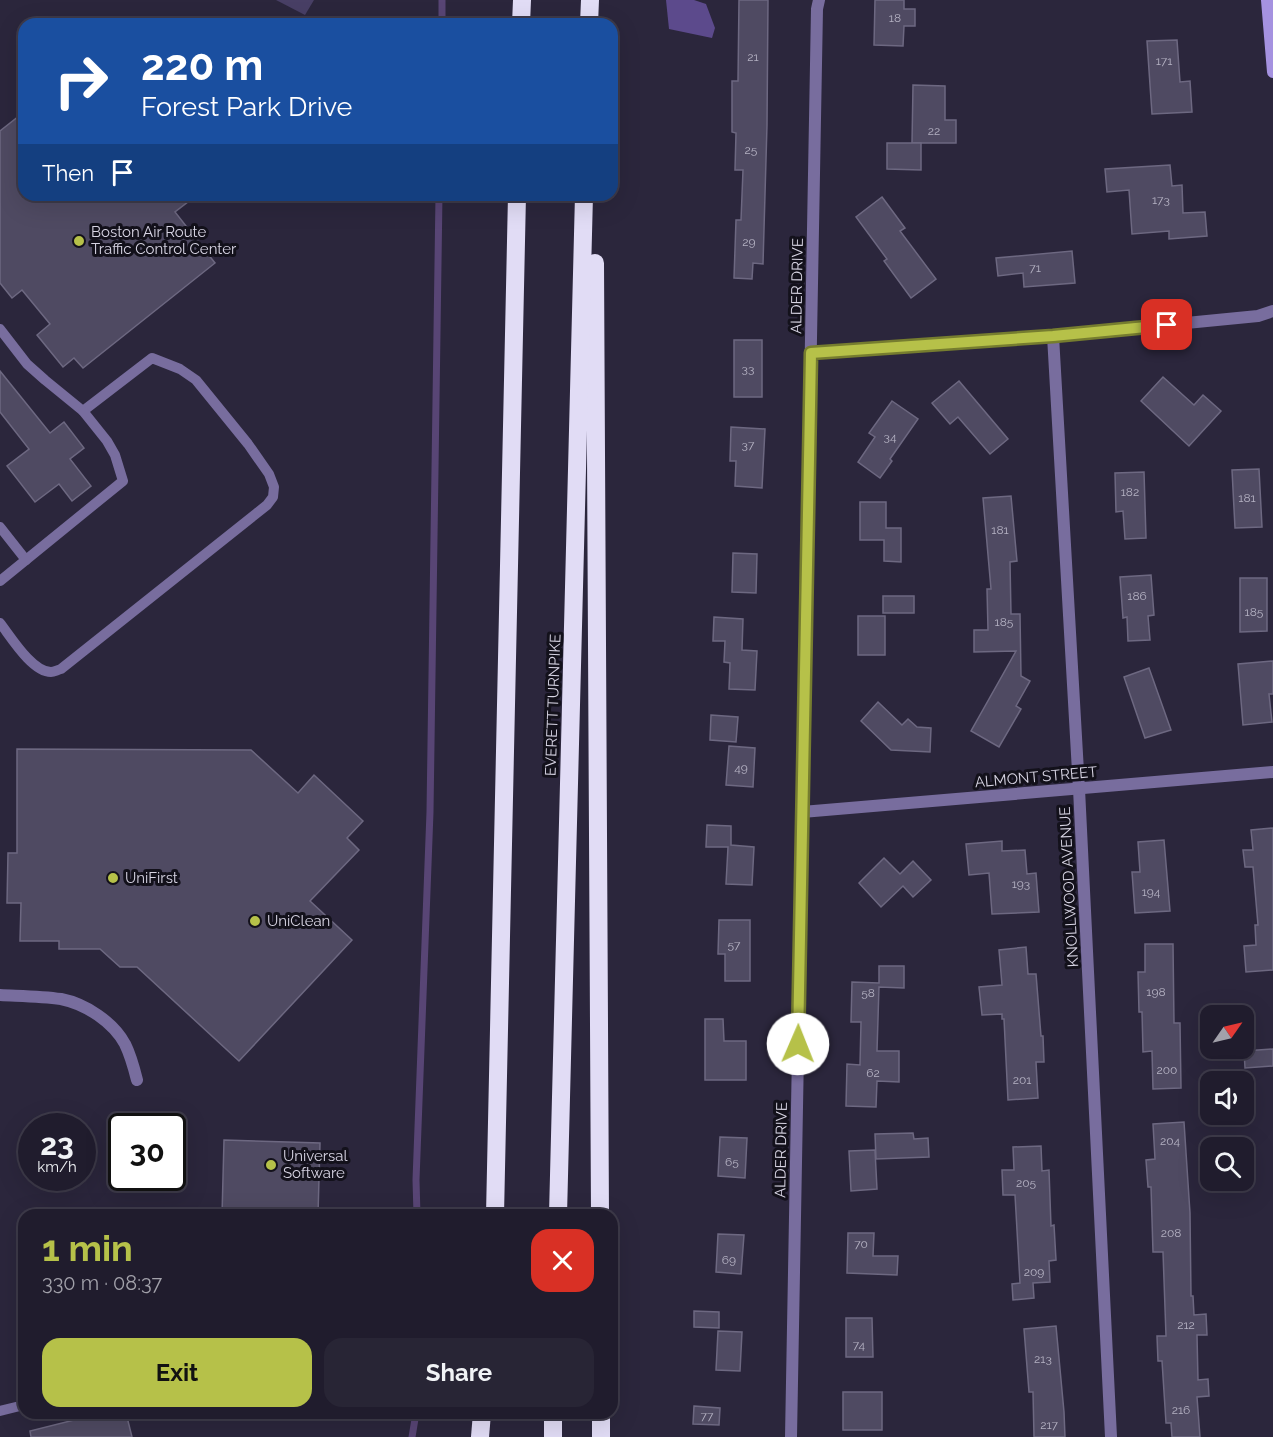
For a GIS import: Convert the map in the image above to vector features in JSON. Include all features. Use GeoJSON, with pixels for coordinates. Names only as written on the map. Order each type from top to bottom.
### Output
{"type":"FeatureCollection","features":[{"type":"Feature","properties":{"kind":"highway"},"geometry":{"type":"LineString","coordinates":[[521,18],[522,0]]}},
{"type":"Feature","properties":{"kind":"highway"},"geometry":{"type":"LineString","coordinates":[[591,0],[591,18]]}},
{"type":"Feature","properties":{"kind":"highway"},"geometry":{"type":"LineString","coordinates":[[495,1209],[517,201]]}},
{"type":"Feature","properties":{"kind":"highway","name":"EVERETT TURNPIKE"},"geometry":{"type":"LineString","coordinates":[[558,1209],[585,201]]}},
{"type":"Feature","properties":{"kind":"highway"},"geometry":{"type":"LineString","coordinates":[[594,201],[600,1209]]}},
{"type":"Feature","properties":{"kind":"highway"},"geometry":{"type":"LineString","coordinates":[[480,1437],[482,1419]]}},
{"type":"Feature","properties":{"kind":"highway"},"geometry":{"type":"LineString","coordinates":[[490,1437],[491,1419]]}},
{"type":"Feature","properties":{"kind":"highway"},"geometry":{"type":"LineString","coordinates":[[553,1419],[553,1437]]}},
{"type":"Feature","properties":{"kind":"highway"},"geometry":{"type":"LineString","coordinates":[[601,1419],[601,1437]]}},
{"type":"Feature","properties":{"kind":"street","name":"ALDER DRIVE"},"geometry":{"type":"LineString","coordinates":[[791,1437],[819,0]]}},
{"type":"Feature","properties":{"kind":"street"},"geometry":{"type":"LineString","coordinates":[[1267,0],[1273,72]]}},
{"type":"Feature","properties":{"kind":"street"},"geometry":{"type":"LineString","coordinates":[[811,353],[1053,336],[1257,316],[1273,311]]}},
{"type":"Feature","properties":{"kind":"street","name":"KNOLLWOOD AVENUE"},"geometry":{"type":"LineString","coordinates":[[1053,336],[1079,789],[1111,1437]]}},
{"type":"Feature","properties":{"kind":"street","name":"ALMONT STREET"},"geometry":{"type":"LineString","coordinates":[[802,812],[1273,772]]}},
{"type":"Feature","properties":{"kind":"street"},"geometry":{"type":"LineString","coordinates":[[0,995],[63,1000],[79,1004],[94,1013],[124,1042],[132,1059],[137,1080]]}},
{"type":"Feature","properties":{"kind":"lane"},"geometry":{"type":"LineString","coordinates":[[0,329],[27,364],[83,411],[107,441],[115,455],[123,481],[0,581]]}},
{"type":"Feature","properties":{"kind":"lane"},"geometry":{"type":"LineString","coordinates":[[0,623],[32,663],[51,672],[60,669],[267,505],[273,497],[274,487],[269,474],[248,444],[196,380],[180,369],[152,358],[83,411]]}},
{"type":"Feature","properties":{"kind":"lane"},"geometry":{"type":"LineString","coordinates":[[0,527],[26,560]]}},
{"type":"Feature","properties":{"kind":"lane"},"geometry":{"type":"LineString","coordinates":[[0,1411],[18,1406]]}},
{"type":"Feature","properties":{"kind":"shaded area"},"geometry":{"type":"Polygon","coordinates":[[[276,0],[314,0],[305,15],[276,0]]]}},
{"type":"Feature","properties":{"kind":"shaded area"},"geometry":{"type":"Polygon","coordinates":[[[666,0],[694,0],[706,4],[715,28],[712,38],[669,29],[666,0]]]}},
{"type":"Feature","properties":{"kind":"building"},"geometry":{"type":"Polygon","coordinates":[[[739,0],[768,0],[763,264],[753,263],[752,279],[734,278],[736,220],[741,220],[743,170],[735,170],[736,133],[732,132],[732,81],[738,81],[739,0]]]}},
{"type":"Feature","properties":{"kind":"building"},"geometry":{"type":"Polygon","coordinates":[[[875,0],[904,0],[904,9],[915,9],[915,26],[904,26],[903,46],[874,45],[875,0]]]}},
{"type":"Feature","properties":{"kind":"building"},"geometry":{"type":"Polygon","coordinates":[[[1177,40],[1180,82],[1190,81],[1192,112],[1152,114],[1147,41],[1177,40]]]}},
{"type":"Feature","properties":{"kind":"building"},"geometry":{"type":"Polygon","coordinates":[[[913,85],[945,86],[945,120],[956,120],[956,143],[912,143],[913,85]]]}},
{"type":"Feature","properties":{"kind":"building","name":"Boston Air Route Traffic Control Center"},"geometry":{"type":"Polygon","coordinates":[[[18,117],[18,201],[189,201],[175,212],[215,263],[83,368],[74,358],[63,367],[37,335],[50,324],[22,290],[12,298],[0,283],[0,131],[18,117]]]}},
{"type":"Feature","properties":{"kind":"building"},"geometry":{"type":"Polygon","coordinates":[[[887,143],[921,143],[921,170],[887,169],[887,143]]]}},
{"type":"Feature","properties":{"kind":"building"},"geometry":{"type":"Polygon","coordinates":[[[1170,165],[1172,186],[1182,185],[1183,213],[1205,212],[1207,236],[1169,239],[1169,231],[1132,234],[1129,190],[1107,192],[1105,169],[1170,165]]]}},
{"type":"Feature","properties":{"kind":"building"},"geometry":{"type":"Polygon","coordinates":[[[882,197],[905,228],[900,231],[936,279],[911,298],[884,261],[887,259],[856,217],[882,197]]]}},
{"type":"Feature","properties":{"kind":"building"},"geometry":{"type":"Polygon","coordinates":[[[1072,251],[1075,283],[1024,287],[1023,273],[998,276],[996,258],[1072,251]]]}},
{"type":"Feature","properties":{"kind":"building"},"geometry":{"type":"Polygon","coordinates":[[[734,340],[762,340],[762,397],[734,397],[734,340]]]}},
{"type":"Feature","properties":{"kind":"building"},"geometry":{"type":"Polygon","coordinates":[[[0,371],[50,433],[64,422],[84,448],[70,459],[91,486],[72,501],[59,484],[35,502],[7,466],[29,449],[0,412],[0,371]]]}},
{"type":"Feature","properties":{"kind":"building"},"geometry":{"type":"Polygon","coordinates":[[[1163,377],[1194,405],[1203,395],[1221,411],[1189,446],[1141,401],[1163,377]]]}},
{"type":"Feature","properties":{"kind":"building"},"geometry":{"type":"Polygon","coordinates":[[[959,381],[1008,439],[990,454],[958,417],[950,424],[932,403],[959,381]]]}},
{"type":"Feature","properties":{"kind":"building"},"geometry":{"type":"Polygon","coordinates":[[[892,401],[918,419],[890,459],[892,461],[880,478],[858,462],[875,437],[869,433],[892,401]]]}},
{"type":"Feature","properties":{"kind":"building"},"geometry":{"type":"Polygon","coordinates":[[[731,427],[765,429],[762,488],[735,486],[736,461],[730,461],[731,427]]]}},
{"type":"Feature","properties":{"kind":"building"},"geometry":{"type":"Polygon","coordinates":[[[1259,469],[1262,527],[1235,528],[1232,470],[1259,469]]]}},
{"type":"Feature","properties":{"kind":"building"},"geometry":{"type":"Polygon","coordinates":[[[1144,472],[1146,538],[1125,539],[1123,511],[1116,512],[1115,473],[1144,472]]]}},
{"type":"Feature","properties":{"kind":"building"},"geometry":{"type":"Polygon","coordinates":[[[1011,496],[1017,561],[1010,562],[1011,614],[1020,614],[1021,676],[1030,681],[1016,706],[1021,709],[999,747],[971,731],[1016,651],[974,652],[974,630],[988,630],[987,589],[991,589],[983,498],[1011,496]]]}},
{"type":"Feature","properties":{"kind":"building"},"geometry":{"type":"Polygon","coordinates":[[[860,502],[886,502],[886,528],[901,528],[901,562],[884,561],[884,540],[860,540],[860,502]]]}},
{"type":"Feature","properties":{"kind":"building"},"geometry":{"type":"Polygon","coordinates":[[[733,553],[757,554],[756,593],[732,592],[733,553]]]}},
{"type":"Feature","properties":{"kind":"building"},"geometry":{"type":"Polygon","coordinates":[[[1151,575],[1154,615],[1148,616],[1150,640],[1128,641],[1127,617],[1123,618],[1120,577],[1151,575]]]}},
{"type":"Feature","properties":{"kind":"building"},"geometry":{"type":"Polygon","coordinates":[[[1240,578],[1267,578],[1267,631],[1240,632],[1240,578]]]}},
{"type":"Feature","properties":{"kind":"building"},"geometry":{"type":"Polygon","coordinates":[[[883,596],[914,596],[914,613],[883,613],[883,596]]]}},
{"type":"Feature","properties":{"kind":"building"},"geometry":{"type":"Polygon","coordinates":[[[858,616],[885,616],[885,655],[858,655],[858,616]]]}},
{"type":"Feature","properties":{"kind":"building"},"geometry":{"type":"Polygon","coordinates":[[[714,617],[743,619],[742,650],[757,651],[755,690],[729,689],[730,663],[724,662],[725,641],[713,641],[714,617]]]}},
{"type":"Feature","properties":{"kind":"building"},"geometry":{"type":"Polygon","coordinates":[[[1273,661],[1273,694],[1269,694],[1272,722],[1243,725],[1238,664],[1273,661]]]}},
{"type":"Feature","properties":{"kind":"building"},"geometry":{"type":"Polygon","coordinates":[[[1149,668],[1171,730],[1145,738],[1124,677],[1149,668]]]}},
{"type":"Feature","properties":{"kind":"building"},"geometry":{"type":"Polygon","coordinates":[[[878,702],[902,725],[908,719],[917,727],[931,728],[930,752],[891,750],[861,721],[878,702]]]}},
{"type":"Feature","properties":{"kind":"building"},"geometry":{"type":"Polygon","coordinates":[[[711,715],[738,717],[736,742],[710,740],[711,715]]]}},
{"type":"Feature","properties":{"kind":"building"},"geometry":{"type":"Polygon","coordinates":[[[729,746],[755,748],[753,787],[726,785],[729,746]]]}},
{"type":"Feature","properties":{"kind":"building"},"geometry":{"type":"Polygon","coordinates":[[[17,749],[251,750],[298,793],[314,775],[363,821],[347,838],[359,850],[310,901],[352,940],[239,1061],[137,967],[120,967],[100,949],[59,949],[59,941],[20,941],[21,903],[7,903],[8,853],[17,853],[17,749]]]}},
{"type":"Feature","properties":{"kind":"building"},"geometry":{"type":"Polygon","coordinates":[[[707,825],[731,826],[731,845],[754,847],[752,885],[726,884],[728,847],[706,847],[707,825]]]}},
{"type":"Feature","properties":{"kind":"building"},"geometry":{"type":"Polygon","coordinates":[[[1273,828],[1273,970],[1246,972],[1244,946],[1256,945],[1255,925],[1258,925],[1253,867],[1245,867],[1243,850],[1253,850],[1251,830],[1273,828]]]}},
{"type":"Feature","properties":{"kind":"building"},"geometry":{"type":"Polygon","coordinates":[[[1164,840],[1170,911],[1135,913],[1132,872],[1140,872],[1138,842],[1164,840]]]}},
{"type":"Feature","properties":{"kind":"building"},"geometry":{"type":"Polygon","coordinates":[[[1002,841],[1002,851],[1025,850],[1027,874],[1036,873],[1039,912],[992,914],[989,873],[969,875],[966,844],[1002,841]]]}},
{"type":"Feature","properties":{"kind":"building"},"geometry":{"type":"Polygon","coordinates":[[[884,858],[900,874],[913,861],[931,880],[913,897],[903,886],[881,907],[859,883],[884,858]]]}},
{"type":"Feature","properties":{"kind":"building"},"geometry":{"type":"Polygon","coordinates":[[[719,920],[750,920],[750,981],[725,981],[725,954],[718,954],[719,920]]]}},
{"type":"Feature","properties":{"kind":"building"},"geometry":{"type":"Polygon","coordinates":[[[1145,944],[1173,944],[1174,1023],[1180,1023],[1181,1088],[1153,1089],[1152,1051],[1143,1052],[1138,972],[1145,972],[1145,944]]]}},
{"type":"Feature","properties":{"kind":"building"},"geometry":{"type":"Polygon","coordinates":[[[1026,947],[1028,974],[1036,974],[1044,1062],[1036,1062],[1038,1098],[1008,1100],[1004,1019],[1002,1019],[1002,1014],[982,1015],[979,987],[1002,985],[999,950],[1026,947]]]}},
{"type":"Feature","properties":{"kind":"building"},"geometry":{"type":"Polygon","coordinates":[[[879,966],[904,966],[904,988],[879,987],[877,1051],[899,1051],[899,1082],[877,1081],[876,1107],[846,1106],[847,1064],[860,1065],[861,1022],[851,1022],[852,982],[879,983],[879,966]]]}},
{"type":"Feature","properties":{"kind":"building"},"geometry":{"type":"Polygon","coordinates":[[[705,1019],[723,1019],[724,1041],[746,1041],[746,1080],[705,1080],[705,1019]]]}},
{"type":"Feature","properties":{"kind":"building"},"geometry":{"type":"Polygon","coordinates":[[[1273,1049],[1273,1066],[1245,1068],[1244,1059],[1254,1059],[1254,1050],[1273,1049]]]}},
{"type":"Feature","properties":{"kind":"building"},"geometry":{"type":"Polygon","coordinates":[[[1184,1122],[1190,1213],[1191,1296],[1193,1296],[1194,1315],[1206,1314],[1207,1335],[1197,1335],[1198,1380],[1208,1379],[1209,1396],[1197,1397],[1200,1437],[1172,1437],[1171,1423],[1166,1423],[1162,1361],[1158,1361],[1157,1336],[1166,1336],[1163,1252],[1153,1252],[1151,1187],[1148,1187],[1146,1160],[1155,1159],[1153,1124],[1184,1122]]]}},
{"type":"Feature","properties":{"kind":"building"},"geometry":{"type":"Polygon","coordinates":[[[913,1133],[914,1139],[928,1138],[929,1157],[876,1159],[875,1134],[913,1133]]]}},
{"type":"Feature","properties":{"kind":"building"},"geometry":{"type":"Polygon","coordinates":[[[720,1137],[747,1138],[745,1178],[718,1176],[720,1137]]]}},
{"type":"Feature","properties":{"kind":"building","name":"Universal Software"},"geometry":{"type":"Polygon","coordinates":[[[224,1140],[320,1143],[318,1209],[222,1209],[224,1140]]]}},
{"type":"Feature","properties":{"kind":"building"},"geometry":{"type":"Polygon","coordinates":[[[1041,1146],[1042,1171],[1049,1170],[1051,1226],[1054,1225],[1056,1260],[1049,1261],[1050,1282],[1033,1283],[1034,1298],[1013,1300],[1012,1284],[1020,1283],[1015,1195],[1003,1195],[1002,1170],[1014,1170],[1013,1147],[1041,1146]]]}},
{"type":"Feature","properties":{"kind":"building"},"geometry":{"type":"Polygon","coordinates":[[[875,1150],[877,1189],[851,1191],[849,1151],[875,1150]]]}},
{"type":"Feature","properties":{"kind":"building"},"geometry":{"type":"Polygon","coordinates":[[[848,1233],[874,1233],[873,1256],[898,1256],[897,1275],[847,1273],[848,1233]]]}},
{"type":"Feature","properties":{"kind":"building"},"geometry":{"type":"Polygon","coordinates":[[[718,1234],[744,1235],[741,1274],[716,1272],[718,1234]]]}},
{"type":"Feature","properties":{"kind":"building"},"geometry":{"type":"Polygon","coordinates":[[[694,1311],[719,1312],[719,1328],[694,1327],[694,1311]]]}},
{"type":"Feature","properties":{"kind":"building"},"geometry":{"type":"Polygon","coordinates":[[[846,1318],[872,1318],[873,1357],[846,1357],[846,1318]]]}},
{"type":"Feature","properties":{"kind":"building"},"geometry":{"type":"Polygon","coordinates":[[[1056,1326],[1065,1437],[1034,1437],[1033,1392],[1029,1392],[1024,1329],[1056,1326]]]}},
{"type":"Feature","properties":{"kind":"building"},"geometry":{"type":"Polygon","coordinates":[[[718,1331],[742,1332],[740,1371],[716,1370],[718,1331]]]}},
{"type":"Feature","properties":{"kind":"building"},"geometry":{"type":"Polygon","coordinates":[[[843,1392],[882,1392],[882,1430],[843,1430],[843,1392]]]}},
{"type":"Feature","properties":{"kind":"building"},"geometry":{"type":"Polygon","coordinates":[[[694,1406],[720,1408],[719,1425],[693,1424],[694,1406]]]}},
{"type":"Feature","properties":{"kind":"building"},"geometry":{"type":"Polygon","coordinates":[[[78,1419],[128,1419],[132,1437],[31,1437],[30,1431],[78,1419]]]}},
{"type":"Feature","properties":{"kind":"waterway"},"geometry":{"type":"LineString","coordinates":[[442,0],[442,18]]}},
{"type":"Feature","properties":{"kind":"waterway"},"geometry":{"type":"LineString","coordinates":[[417,1209],[430,812],[439,201]]}},
{"type":"Feature","properties":{"kind":"waterway"},"geometry":{"type":"LineString","coordinates":[[412,1437],[415,1419]]}},
{"type":"Feature","properties":{"kind":"place","name":"Boston Air Route Traffic Control Center"},"geometry":{"type":"Point","coordinates":[79,241]}},
{"type":"Feature","properties":{"kind":"place","name":"UniFirst"},"geometry":{"type":"Point","coordinates":[113,878]}},
{"type":"Feature","properties":{"kind":"place","name":"UniClean"},"geometry":{"type":"Point","coordinates":[255,921]}},
{"type":"Feature","properties":{"kind":"place","name":"Universal Software"},"geometry":{"type":"Point","coordinates":[271,1165]}},
{"type":"Feature","properties":{"kind":"route"},"geometry":{"type":"LineString","coordinates":[[798,1044],[811,353],[1053,336],[1167,325]]}}]}
